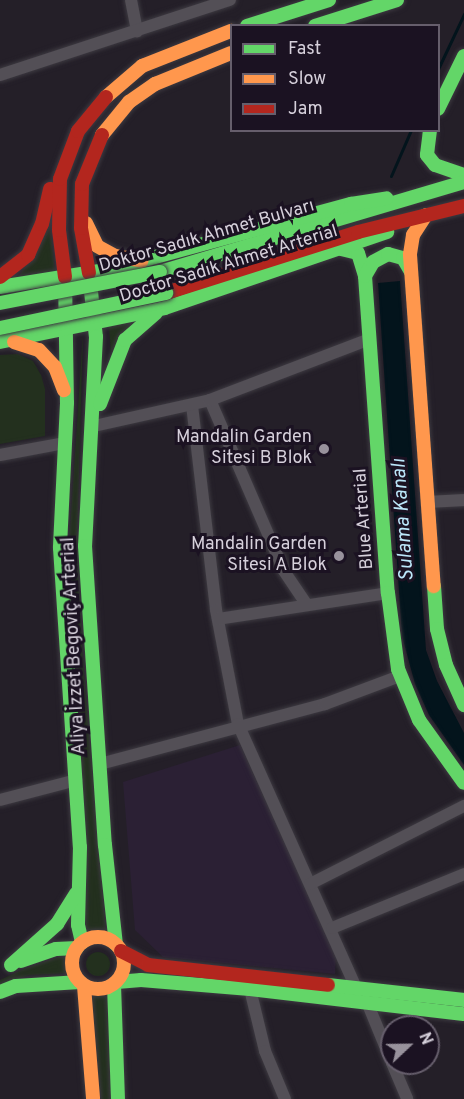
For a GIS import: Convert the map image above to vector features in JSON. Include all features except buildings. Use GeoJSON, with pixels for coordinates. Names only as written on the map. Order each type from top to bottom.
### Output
{"type":"FeatureCollection","features":[{"type":"Feature","properties":{"kind":"main road"},"geometry":{"type":"LineString","coordinates":[[254,24],[328,0]]}},
{"type":"Feature","properties":{"kind":"main road"},"geometry":{"type":"LineString","coordinates":[[321,24],[397,0]]}},
{"type":"Feature","properties":{"kind":"main road"},"geometry":{"type":"LineString","coordinates":[[0,277],[28,255],[42,224],[53,178],[78,131],[96,106],[142,66],[230,30]]}},
{"type":"Feature","properties":{"kind":"main road","name":"Aliya İzzet Begoviç Arterial"},"geometry":{"type":"LineString","coordinates":[[119,948],[100,764],[85,546],[94,426],[96,324],[81,213],[82,183],[97,142],[129,102],[155,84],[230,53]]}},
{"type":"Feature","properties":{"kind":"main road"},"geometry":{"type":"LineString","coordinates":[[440,105],[464,56]]}},
{"type":"Feature","properties":{"kind":"main road","name":"Aliya İzzet Begoviç Arterial"},"geometry":{"type":"LineString","coordinates":[[78,131],[60,179],[59,230],[68,330],[60,548],[76,780],[80,945]]}},
{"type":"Feature","properties":{"kind":"main road"},"geometry":{"type":"LineString","coordinates":[[429,132],[426,142],[427,155],[435,165],[452,174],[464,175]]}},
{"type":"Feature","properties":{"kind":"main road","name":"Doctor Sadık Ahmet Arterial"},"geometry":{"type":"LineString","coordinates":[[6,286],[89,273],[142,261],[351,204],[464,182]]}},
{"type":"Feature","properties":{"kind":"main road","name":"Doktor Sadık Ahmet Bulvarı"},"geometry":{"type":"LineString","coordinates":[[0,303],[160,272],[421,192]]}},
{"type":"Feature","properties":{"kind":"main road","name":"Doctor Sadık Ahmet Arterial"},"geometry":{"type":"LineString","coordinates":[[0,342],[68,330],[171,306],[341,249],[426,215],[464,206]]}},
{"type":"Feature","properties":{"kind":"main road"},"geometry":{"type":"LineString","coordinates":[[81,213],[97,246],[115,256],[142,261]]}},
{"type":"Feature","properties":{"kind":"main road"},"geometry":{"type":"LineString","coordinates":[[426,215],[413,235],[411,272],[437,629],[446,665],[464,705]]}},
{"type":"Feature","properties":{"kind":"main road"},"geometry":{"type":"LineString","coordinates":[[0,328],[165,293],[358,232],[426,215]]}},
{"type":"Feature","properties":{"kind":"main road","name":"Blue Arterial"},"geometry":{"type":"LineString","coordinates":[[341,249],[358,253],[365,276],[388,593],[400,676],[419,720],[464,783]]}},
{"type":"Feature","properties":{"kind":"main road"},"geometry":{"type":"LineString","coordinates":[[365,276],[373,262],[388,254],[403,258],[411,272]]}},
{"type":"Feature","properties":{"kind":"main road"},"geometry":{"type":"LineString","coordinates":[[159,256],[139,273],[138,288],[149,302],[171,306]]}},
{"type":"Feature","properties":{"kind":"main road"},"geometry":{"type":"LineString","coordinates":[[6,286],[34,291],[45,308],[42,324],[20,339]]}},
{"type":"Feature","properties":{"kind":"main road"},"geometry":{"type":"LineString","coordinates":[[94,426],[125,340],[146,318],[171,306]]}},
{"type":"Feature","properties":{"kind":"main road"},"geometry":{"type":"LineString","coordinates":[[0,342],[22,342],[39,350],[55,367],[67,403]]}},
{"type":"Feature","properties":{"kind":"main road"},"geometry":{"type":"LineString","coordinates":[[6,968],[65,914],[79,890]]}},
{"type":"Feature","properties":{"kind":"main road"},"geometry":{"type":"LineString","coordinates":[[6,968],[102,937],[148,965],[355,986],[464,1000]]}},
{"type":"Feature","properties":{"kind":"main road"},"geometry":{"type":"LineString","coordinates":[[80,945],[72,968],[82,983],[93,1099]]}},
{"type":"Feature","properties":{"kind":"main road"},"geometry":{"type":"LineString","coordinates":[[118,1099],[115,983],[124,964],[119,948]]}},
{"type":"Feature","properties":{"kind":"main road"},"geometry":{"type":"LineString","coordinates":[[0,992],[15,986],[82,983],[95,989],[115,983],[250,989],[464,1014]]}},
{"type":"Feature","properties":{"kind":"street"},"geometry":{"type":"LineString","coordinates":[[131,0],[137,32]]}},
{"type":"Feature","properties":{"kind":"street"},"geometry":{"type":"LineString","coordinates":[[0,75],[230,0]]}},
{"type":"Feature","properties":{"kind":"street"},"geometry":{"type":"LineString","coordinates":[[94,426],[210,400],[370,339]]}},
{"type":"Feature","properties":{"kind":"street"},"geometry":{"type":"LineString","coordinates":[[210,400],[284,571],[306,604]]}},
{"type":"Feature","properties":{"kind":"street"},"geometry":{"type":"LineString","coordinates":[[192,405],[218,619],[238,724],[332,928],[355,986]]}},
{"type":"Feature","properties":{"kind":"street"},"geometry":{"type":"LineString","coordinates":[[0,455],[64,442]]}},
{"type":"Feature","properties":{"kind":"street"},"geometry":{"type":"LineString","coordinates":[[428,502],[464,500]]}},
{"type":"Feature","properties":{"kind":"street"},"geometry":{"type":"LineString","coordinates":[[218,619],[388,593]]}},
{"type":"Feature","properties":{"kind":"street"},"geometry":{"type":"LineString","coordinates":[[100,764],[238,724],[325,704],[400,676]]}},
{"type":"Feature","properties":{"kind":"street"},"geometry":{"type":"LineString","coordinates":[[0,800],[76,780]]}},
{"type":"Feature","properties":{"kind":"street"},"geometry":{"type":"LineString","coordinates":[[310,884],[464,806]]}},
{"type":"Feature","properties":{"kind":"street"},"geometry":{"type":"LineString","coordinates":[[332,928],[464,874]]}},
{"type":"Feature","properties":{"kind":"street"},"geometry":{"type":"LineString","coordinates":[[250,989],[265,1051],[285,1099]]}},
{"type":"Feature","properties":{"kind":"street"},"geometry":{"type":"LineString","coordinates":[[367,1002],[380,1034]]}},
{"type":"Feature","properties":{"kind":"street"},"geometry":{"type":"LineString","coordinates":[[397,1075],[407,1099]]}},
{"type":"Feature","properties":{"kind":"shaded area"},"geometry":{"type":"Polygon","coordinates":[[[240,745],[336,956],[335,974],[163,957],[135,930],[123,782],[240,745]]]}},
{"type":"Feature","properties":{"kind":"green space"},"geometry":{"type":"Polygon","coordinates":[[[50,225],[55,271],[19,276],[50,225]]]}},
{"type":"Feature","properties":{"kind":"green space"},"geometry":{"type":"Polygon","coordinates":[[[141,318],[111,352],[109,327],[141,318]]]}},
{"type":"Feature","properties":{"kind":"green space"},"geometry":{"type":"Polygon","coordinates":[[[83,332],[77,545],[83,662],[106,934],[86,935],[69,545],[83,332]]]}},
{"type":"Feature","properties":{"kind":"green space"},"geometry":{"type":"Polygon","coordinates":[[[18,354],[33,361],[41,375],[45,389],[45,436],[0,444],[0,355],[18,354]]]}},
{"type":"Feature","properties":{"kind":"green space"},"geometry":{"type":"Polygon","coordinates":[[[98,952],[106,956],[110,964],[106,972],[98,976],[90,972],[86,964],[90,956],[98,952]]]}},
{"type":"Feature","properties":{"kind":"green space"},"geometry":{"type":"Polygon","coordinates":[[[68,954],[70,973],[29,975],[0,985],[0,980],[26,968],[68,954]]]}},
{"type":"Feature","properties":{"kind":"green space"},"geometry":{"type":"Polygon","coordinates":[[[109,991],[110,1099],[101,1099],[91,994],[109,991]]]}},
{"type":"Feature","properties":{"kind":"water","name":"Sulama Kanalı"},"geometry":{"type":"Polygon","coordinates":[[[400,281],[426,650],[437,681],[464,733],[464,765],[429,715],[415,684],[402,636],[378,283],[400,281]]]}},
{"type":"Feature","properties":{"kind":"waterway"},"geometry":{"type":"LineString","coordinates":[[440,65],[464,14]]}},
{"type":"Feature","properties":{"kind":"waterway"},"geometry":{"type":"LineString","coordinates":[[391,176],[410,132]]}},
{"type":"Feature","properties":{"kind":"traffic: fast"},"geometry":{"type":"LineString","coordinates":[[253,24],[329,0]]}},
{"type":"Feature","properties":{"kind":"traffic: fast"},"geometry":{"type":"LineString","coordinates":[[321,24],[397,0]]}},
{"type":"Feature","properties":{"kind":"traffic: fast"},"geometry":{"type":"LineString","coordinates":[[440,105],[464,56]]}},
{"type":"Feature","properties":{"kind":"traffic: fast"},"geometry":{"type":"LineString","coordinates":[[430,132],[427,155],[435,165],[464,175]]}},
{"type":"Feature","properties":{"kind":"traffic: fast"},"geometry":{"type":"LineString","coordinates":[[160,272],[464,182]]}},
{"type":"Feature","properties":{"kind":"traffic: fast"},"geometry":{"type":"LineString","coordinates":[[0,287],[111,269],[351,204],[387,198]]}},
{"type":"Feature","properties":{"kind":"traffic: fast"},"geometry":{"type":"LineString","coordinates":[[0,342],[165,308],[387,232]]}},
{"type":"Feature","properties":{"kind":"traffic: fast"},"geometry":{"type":"LineString","coordinates":[[341,249],[358,253],[365,276],[388,593],[398,669],[419,720],[464,783]]}},
{"type":"Feature","properties":{"kind":"traffic: fast"},"geometry":{"type":"LineString","coordinates":[[365,276],[373,262],[388,254],[403,258],[411,272]]}},
{"type":"Feature","properties":{"kind":"traffic: fast"},"geometry":{"type":"LineString","coordinates":[[0,303],[160,272]]}},
{"type":"Feature","properties":{"kind":"traffic: fast"},"geometry":{"type":"LineString","coordinates":[[89,273],[96,337],[85,546],[105,845],[116,944]]}},
{"type":"Feature","properties":{"kind":"traffic: fast"},"geometry":{"type":"LineString","coordinates":[[65,277],[67,403],[60,548],[80,847],[78,925],[82,943]]}},
{"type":"Feature","properties":{"kind":"traffic: fast"},"geometry":{"type":"LineString","coordinates":[[0,328],[166,293]]}},
{"type":"Feature","properties":{"kind":"traffic: fast"},"geometry":{"type":"LineString","coordinates":[[100,404],[125,340],[156,313]]}},
{"type":"Feature","properties":{"kind":"traffic: fast"},"geometry":{"type":"LineString","coordinates":[[434,586],[437,629],[446,665],[464,705]]}},
{"type":"Feature","properties":{"kind":"traffic: fast"},"geometry":{"type":"LineString","coordinates":[[11,965],[57,924],[76,894]]}},
{"type":"Feature","properties":{"kind":"traffic: fast"},"geometry":{"type":"LineString","coordinates":[[21,961],[56,949],[77,948]]}},
{"type":"Feature","properties":{"kind":"traffic: fast"},"geometry":{"type":"LineString","coordinates":[[117,982],[141,980],[250,989],[464,1014]]}},
{"type":"Feature","properties":{"kind":"traffic: fast"},"geometry":{"type":"LineString","coordinates":[[0,992],[16,986],[80,982]]}},
{"type":"Feature","properties":{"kind":"traffic: fast"},"geometry":{"type":"LineString","coordinates":[[114,985],[118,1099]]}},
{"type":"Feature","properties":{"kind":"traffic: fast"},"geometry":{"type":"LineString","coordinates":[[328,985],[464,1000]]}},
{"type":"Feature","properties":{"kind":"traffic: slow"},"geometry":{"type":"LineString","coordinates":[[106,97],[142,66],[230,31]]}},
{"type":"Feature","properties":{"kind":"traffic: slow"},"geometry":{"type":"LineString","coordinates":[[102,135],[129,102],[155,84],[230,53]]}},
{"type":"Feature","properties":{"kind":"traffic: slow"},"geometry":{"type":"LineString","coordinates":[[426,215],[413,235],[410,255],[434,586]]}},
{"type":"Feature","properties":{"kind":"traffic: slow"},"geometry":{"type":"LineString","coordinates":[[86,223],[97,246],[115,256],[142,261]]}},
{"type":"Feature","properties":{"kind":"traffic: slow"},"geometry":{"type":"LineString","coordinates":[[14,342],[39,350],[55,367],[64,390]]}},
{"type":"Feature","properties":{"kind":"traffic: slow"},"geometry":{"type":"LineString","coordinates":[[93,937],[103,937],[112,941],[120,949],[124,963],[120,977],[112,985],[103,989],[93,989],[84,985],[76,977],[72,968],[72,958],[76,949],[84,941],[93,937]]}},
{"type":"Feature","properties":{"kind":"traffic: slow"},"geometry":{"type":"LineString","coordinates":[[84,986],[93,1099]]}},
{"type":"Feature","properties":{"kind":"traffic: jam"},"geometry":{"type":"LineString","coordinates":[[65,277],[59,230],[60,179],[78,131],[106,97]]}},
{"type":"Feature","properties":{"kind":"traffic: jam"},"geometry":{"type":"LineString","coordinates":[[89,273],[81,228],[82,184],[102,135]]}},
{"type":"Feature","properties":{"kind":"traffic: jam"},"geometry":{"type":"LineString","coordinates":[[0,277],[28,255],[42,224],[50,189]]}},
{"type":"Feature","properties":{"kind":"traffic: jam"},"geometry":{"type":"LineString","coordinates":[[166,293],[358,232],[464,206]]}},
{"type":"Feature","properties":{"kind":"traffic: jam"},"geometry":{"type":"LineString","coordinates":[[121,951],[148,965],[328,985]]}},
{"type":"Feature","properties":{"kind":"place","name":"Mandalin Garden Sitesi B Blok"},"geometry":{"type":"Point","coordinates":[324,449]}},
{"type":"Feature","properties":{"kind":"place","name":"Mandalin Garden Sitesi A Blok"},"geometry":{"type":"Point","coordinates":[339,556]}}]}
